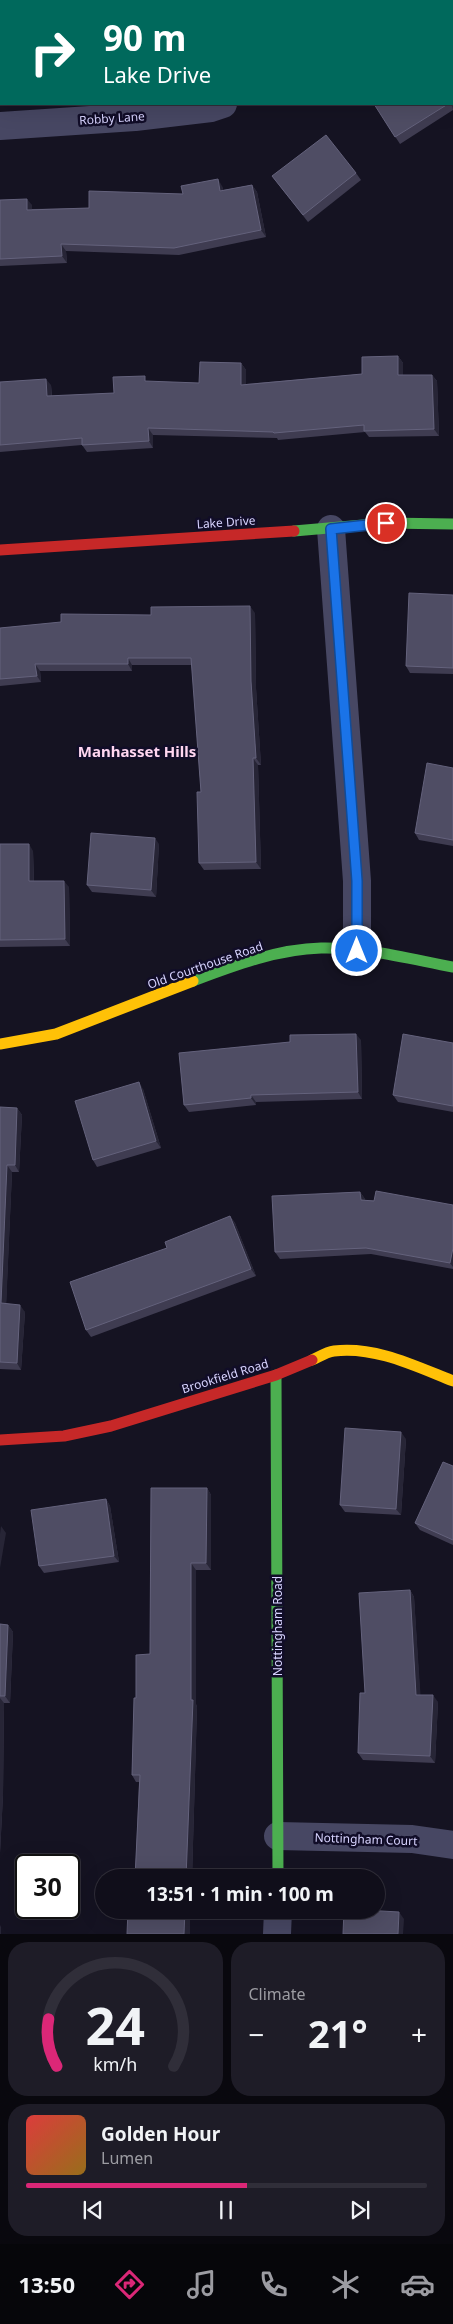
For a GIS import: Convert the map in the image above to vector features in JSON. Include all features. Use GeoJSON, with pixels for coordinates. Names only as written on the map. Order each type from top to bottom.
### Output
{"type":"FeatureCollection","features":[{"type":"Feature","properties":{"kind":"street","name":"Robby Lane"},"geometry":{"type":"LineString","coordinates":[[0,126],[135,117],[211,108],[221,105]]}},
{"type":"Feature","properties":{"kind":"street","name":"Lake Drive"},"geometry":{"type":"LineString","coordinates":[[0,550],[331,529],[386,523],[453,524]]}},
{"type":"Feature","properties":{"kind":"street"},"geometry":{"type":"LineString","coordinates":[[331,529],[357,881],[357,951]]}},
{"type":"Feature","properties":{"kind":"street","name":"Old Courthouse Road"},"geometry":{"type":"LineString","coordinates":[[0,1044],[56,1034],[225,970],[280,953],[321,948],[380,953],[453,967]]}},
{"type":"Feature","properties":{"kind":"street","name":"Brookfield Road"},"geometry":{"type":"LineString","coordinates":[[0,1440],[64,1436],[112,1426],[276,1375],[332,1351],[366,1351],[403,1360],[453,1381]]}},
{"type":"Feature","properties":{"kind":"street","name":"Nottingham Road"},"geometry":{"type":"LineString","coordinates":[[276,1375],[278,1869]]}},
{"type":"Feature","properties":{"kind":"street","name":"Nottingham Court"},"geometry":{"type":"LineString","coordinates":[[278,1836],[412,1839],[453,1845]]}},
{"type":"Feature","properties":{"kind":"street"},"geometry":{"type":"LineString","coordinates":[[278,1919],[278,1934]]}},
{"type":"Feature","properties":{"kind":"building"},"geometry":{"type":"Polygon","coordinates":[[[375,105],[446,105],[395,137],[375,105]]]}},
{"type":"Feature","properties":{"kind":"building"},"geometry":{"type":"Polygon","coordinates":[[[326,135],[356,173],[303,215],[272,176],[326,135]]]}},
{"type":"Feature","properties":{"kind":"building"},"geometry":{"type":"Polygon","coordinates":[[[218,179],[220,191],[252,185],[261,230],[174,248],[61,244],[62,256],[0,259],[0,200],[27,199],[27,210],[89,208],[89,191],[183,194],[181,186],[218,179]]]}},
{"type":"Feature","properties":{"kind":"building"},"geometry":{"type":"Polygon","coordinates":[[[398,356],[398,375],[432,375],[434,429],[364,431],[364,425],[274,433],[148,428],[149,441],[82,445],[82,438],[0,445],[0,382],[46,379],[47,396],[114,393],[113,377],[145,376],[145,381],[199,383],[200,362],[241,363],[241,385],[362,374],[362,357],[398,356]]]}},
{"type":"Feature","properties":{"kind":"building"},"geometry":{"type":"Polygon","coordinates":[[[409,593],[453,595],[453,668],[406,666],[409,593]]]}},
{"type":"Feature","properties":{"kind":"building"},"geometry":{"type":"Polygon","coordinates":[[[250,606],[251,681],[256,758],[253,758],[256,862],[199,863],[197,792],[201,792],[191,658],[128,658],[128,664],[35,664],[37,676],[0,679],[0,628],[61,622],[61,614],[151,615],[151,607],[250,606]]]}},
{"type":"Feature","properties":{"kind":"building"},"geometry":{"type":"Polygon","coordinates":[[[427,763],[453,768],[453,840],[415,833],[427,763]]]}},
{"type":"Feature","properties":{"kind":"building"},"geometry":{"type":"Polygon","coordinates":[[[91,833],[155,838],[151,890],[87,885],[91,833]]]}},
{"type":"Feature","properties":{"kind":"building"},"geometry":{"type":"Polygon","coordinates":[[[0,844],[29,844],[29,881],[64,881],[65,939],[0,940],[0,844]]]}},
{"type":"Feature","properties":{"kind":"building"},"geometry":{"type":"Polygon","coordinates":[[[356,1034],[358,1092],[251,1095],[251,1098],[184,1105],[179,1053],[290,1042],[290,1035],[356,1034]]]}},
{"type":"Feature","properties":{"kind":"building"},"geometry":{"type":"Polygon","coordinates":[[[403,1034],[453,1043],[453,1106],[393,1095],[403,1034]]]}},
{"type":"Feature","properties":{"kind":"building"},"geometry":{"type":"Polygon","coordinates":[[[139,1082],[156,1141],[93,1160],[75,1101],[139,1082]]]}},
{"type":"Feature","properties":{"kind":"building"},"geometry":{"type":"Polygon","coordinates":[[[0,1107],[17,1108],[15,1165],[7,1165],[1,1303],[20,1305],[17,1363],[0,1362],[0,1107]]]}},
{"type":"Feature","properties":{"kind":"building"},"geometry":{"type":"Polygon","coordinates":[[[376,1191],[453,1205],[453,1248],[450,1263],[366,1248],[275,1252],[272,1196],[360,1192],[361,1200],[374,1201],[376,1191]]]}},
{"type":"Feature","properties":{"kind":"building"},"geometry":{"type":"Polygon","coordinates":[[[230,1216],[251,1269],[86,1330],[70,1282],[167,1248],[165,1242],[230,1216]]]}},
{"type":"Feature","properties":{"kind":"building"},"geometry":{"type":"Polygon","coordinates":[[[345,1428],[401,1432],[396,1509],[340,1505],[345,1428]]]}},
{"type":"Feature","properties":{"kind":"building"},"geometry":{"type":"Polygon","coordinates":[[[443,1462],[453,1466],[453,1540],[415,1523],[443,1462]]]}},
{"type":"Feature","properties":{"kind":"building"},"geometry":{"type":"Polygon","coordinates":[[[151,1488],[207,1488],[206,1563],[191,1563],[191,1700],[193,1700],[186,1869],[135,1869],[140,1775],[132,1775],[136,1655],[150,1654],[151,1488]]]}},
{"type":"Feature","properties":{"kind":"building"},"geometry":{"type":"Polygon","coordinates":[[[106,1499],[114,1556],[39,1566],[31,1510],[106,1499]]]}},
{"type":"Feature","properties":{"kind":"building"},"geometry":{"type":"Polygon","coordinates":[[[410,1590],[416,1695],[433,1695],[430,1756],[358,1753],[360,1693],[365,1693],[359,1593],[410,1590]]]}},
{"type":"Feature","properties":{"kind":"building"},"geometry":{"type":"Polygon","coordinates":[[[0,1624],[8,1625],[5,1696],[0,1696],[0,1624]]]}},
{"type":"Feature","properties":{"kind":"building"},"geometry":{"type":"Polygon","coordinates":[[[385,1911],[399,1912],[398,1934],[343,1934],[344,1919],[385,1919],[385,1911]]]}},
{"type":"Feature","properties":{"kind":"building"},"geometry":{"type":"Polygon","coordinates":[[[128,1919],[185,1919],[184,1934],[127,1934],[128,1919]]]}},
{"type":"Feature","properties":{"kind":"traffic: fast"},"geometry":{"type":"LineString","coordinates":[[294,531],[386,523],[453,524]]}},
{"type":"Feature","properties":{"kind":"traffic: fast"},"geometry":{"type":"LineString","coordinates":[[193,981],[239,964],[272,955],[288,951],[321,948],[371,951],[453,967]]}},
{"type":"Feature","properties":{"kind":"traffic: fast"},"geometry":{"type":"LineString","coordinates":[[276,1375],[278,1869]]}},
{"type":"Feature","properties":{"kind":"traffic: slow"},"geometry":{"type":"LineString","coordinates":[[0,1044],[56,1034],[193,981]]}},
{"type":"Feature","properties":{"kind":"traffic: slow"},"geometry":{"type":"LineString","coordinates":[[312,1360],[325,1353],[334,1351],[365,1351],[395,1358],[453,1381]]}},
{"type":"Feature","properties":{"kind":"traffic: jam"},"geometry":{"type":"LineString","coordinates":[[0,550],[294,531]]}},
{"type":"Feature","properties":{"kind":"traffic: jam"},"geometry":{"type":"LineString","coordinates":[[0,1440],[64,1436],[111,1426],[276,1375],[312,1360]]}},
{"type":"Feature","properties":{"kind":"district","name":"Manhasset Hills"},"geometry":{"type":"Point","coordinates":[137,751]}},
{"type":"Feature","properties":{"kind":"route"},"geometry":{"type":"LineString","coordinates":[[357,951],[357,881],[331,529],[386,523]]}}]}
